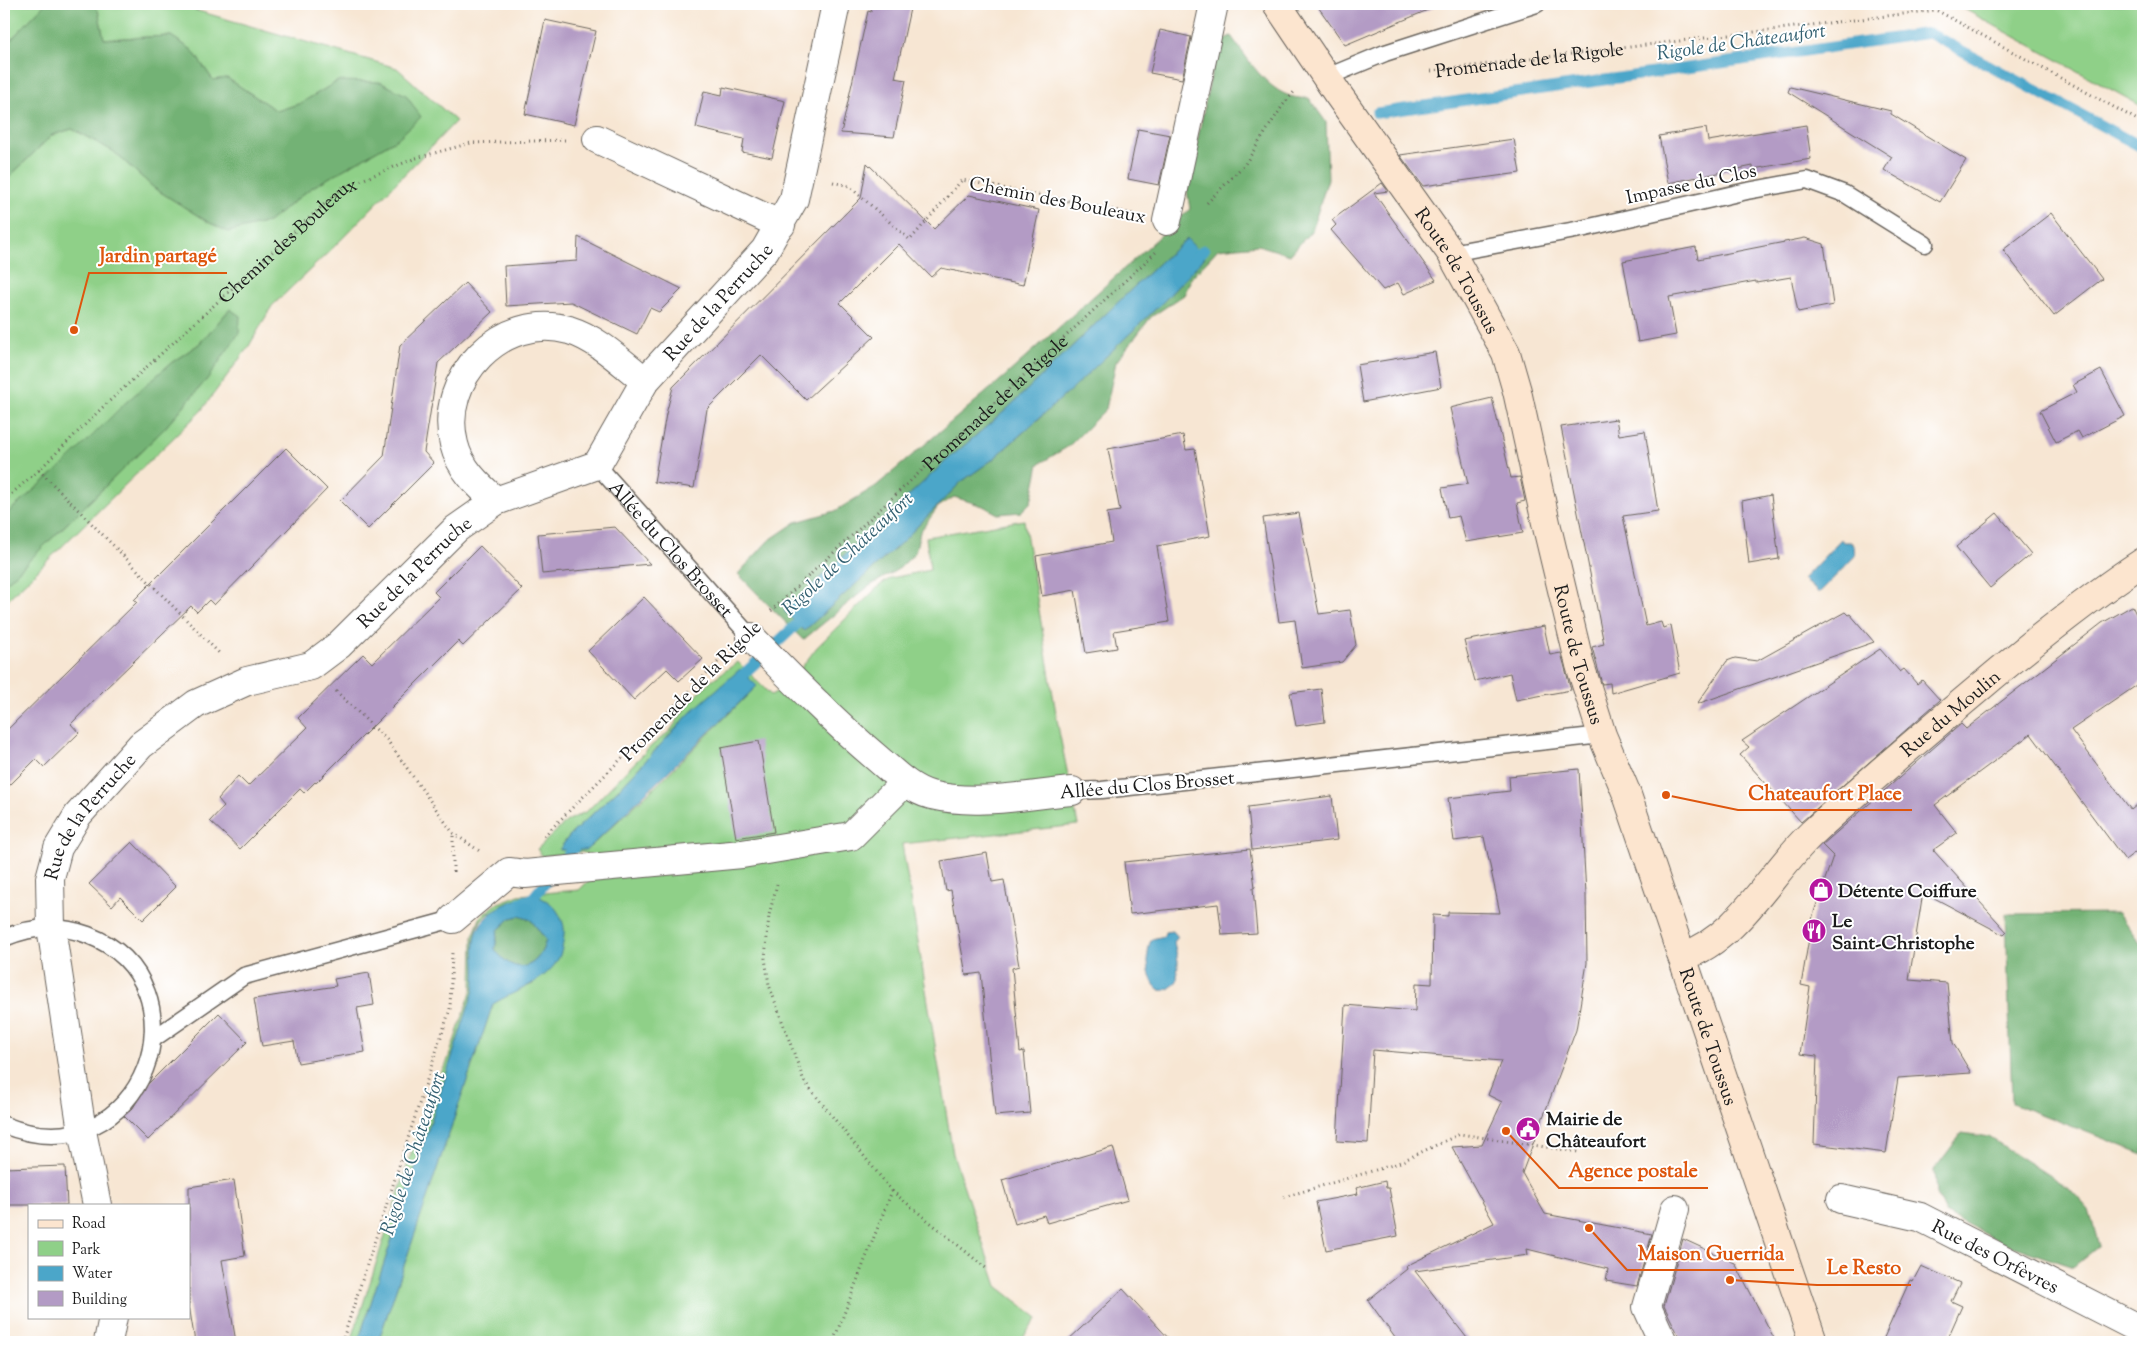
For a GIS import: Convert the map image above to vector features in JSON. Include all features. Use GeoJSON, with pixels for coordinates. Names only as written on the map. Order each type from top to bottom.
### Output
{"type":"FeatureCollection","features":[{"type":"Feature","properties":{"kind":"street","name":"Rue de la Perruche"},"geometry":{"type":"LineString","coordinates":[[97,1204],[82,1131],[51,927],[50,878],[58,848],[78,816],[141,745],[196,704],[247,681],[311,666],[339,645],[456,529],[496,502],[597,465],[645,381],[765,250],[781,225],[794,199],[836,4]]}},
{"type":"Feature","properties":{"kind":"street"},"geometry":{"type":"LineString","coordinates":[[1177,222],[1214,4]]}},
{"type":"Feature","properties":{"kind":"street","name":"Route de Toussus"},"geometry":{"type":"LineString","coordinates":[[1277,4],[1383,159],[1451,253],[1506,353],[1518,391],[1546,523],[1580,665],[1602,735],[1621,779],[1813,1342]]}},
{"type":"Feature","properties":{"kind":"street"},"geometry":{"type":"LineString","coordinates":[[597,139],[781,225]]}},
{"type":"Feature","properties":{"kind":"street"},"geometry":{"type":"LineString","coordinates":[[496,502],[470,477],[458,457],[452,431],[456,394],[462,377],[475,359],[490,345],[509,334],[523,330],[544,327],[568,330],[588,338],[645,381]]}},
{"type":"Feature","properties":{"kind":"street","name":"Rue du Moulin"},"geometry":{"type":"LineString","coordinates":[[1682,957],[1700,950],[1732,924],[1812,834],[1933,726],[2038,639],[2108,585],[2143,562]]}},
{"type":"Feature","properties":{"kind":"street","name":"Allée du Clos Brosset"},"geometry":{"type":"LineString","coordinates":[[749,635],[792,679],[905,782],[930,795],[979,800],[1072,791]]}},
{"type":"Feature","properties":{"kind":"street"},"geometry":{"type":"LineString","coordinates":[[453,919],[517,873],[584,869],[742,854],[851,836],[905,782]]}},
{"type":"Feature","properties":{"kind":"street","name":"Rue des Orfèvres"},"geometry":{"type":"LineString","coordinates":[[1841,1199],[1920,1217],[2143,1330]]}},
{"type":"Feature","properties":{"kind":"street"},"geometry":{"type":"LineString","coordinates":[[1663,1342],[1647,1307],[1675,1209]]}},
{"type":"Feature","properties":{"kind":"street"},"geometry":{"type":"LineString","coordinates":[[108,1342],[113,1318]]}},
{"type":"Feature","properties":{"kind":"lane"},"geometry":{"type":"LineString","coordinates":[[1323,71],[1538,4]]}},
{"type":"Feature","properties":{"kind":"lane","name":"Impasse du Clos"},"geometry":{"type":"LineString","coordinates":[[1451,253],[1581,229],[1747,191],[1807,180],[1845,194],[1925,244]]}},
{"type":"Feature","properties":{"kind":"lane","name":"Allée du Clos Brosset"},"geometry":{"type":"LineString","coordinates":[[597,465],[749,635]]}},
{"type":"Feature","properties":{"kind":"lane","name":"Allée du Clos Brosset"},"geometry":{"type":"LineString","coordinates":[[1072,791],[1121,788],[1602,735]]}},
{"type":"Feature","properties":{"kind":"lane"},"geometry":{"type":"LineString","coordinates":[[153,1039],[244,976],[453,919]]}},
{"type":"Feature","properties":{"kind":"lane"},"geometry":{"type":"LineString","coordinates":[[4,938],[21,931],[51,927],[75,930],[98,939],[118,953],[134,971],[146,992],[152,1015],[153,1039],[146,1069],[131,1096],[109,1117],[82,1131],[52,1136],[24,1133],[4,1125]]}},
{"type":"Feature","properties":{"kind":"path","name":"Promenade de la Rigole"},"geometry":{"type":"LineString","coordinates":[[1426,71],[1936,10],[2143,123]]}},
{"type":"Feature","properties":{"kind":"path"},"geometry":{"type":"LineString","coordinates":[[1177,222],[1245,164],[1283,105],[1323,71]]}},
{"type":"Feature","properties":{"kind":"path","name":"Chemin des Bouleaux"},"geometry":{"type":"LineString","coordinates":[[4,500],[39,470],[103,407],[342,188],[416,158],[471,144],[597,139]]}},
{"type":"Feature","properties":{"kind":"path","name":"Chemin des Bouleaux"},"geometry":{"type":"LineString","coordinates":[[800,172],[848,186],[910,240],[962,180],[1177,222]]}},
{"type":"Feature","properties":{"kind":"path","name":"Promenade de la Rigole"},"geometry":{"type":"LineString","coordinates":[[517,873],[749,635],[1158,251]]}},
{"type":"Feature","properties":{"kind":"path"},"geometry":{"type":"LineString","coordinates":[[39,470],[247,681]]}},
{"type":"Feature","properties":{"kind":"path"},"geometry":{"type":"LineString","coordinates":[[311,666],[387,740],[453,833],[517,873]]}},
{"type":"Feature","properties":{"kind":"path"},"geometry":{"type":"LineString","coordinates":[[787,847],[770,915],[764,958],[769,985],[804,1081],[892,1190],[987,1270]]}},
{"type":"Feature","properties":{"kind":"path"},"geometry":{"type":"LineString","coordinates":[[342,1342],[450,1009],[453,919]]}},
{"type":"Feature","properties":{"kind":"path"},"geometry":{"type":"LineString","coordinates":[[1284,1197],[1396,1164],[1460,1134],[1578,1152]]}},
{"type":"Feature","properties":{"kind":"path"},"geometry":{"type":"LineString","coordinates":[[833,1342],[892,1190]]}},
{"type":"Feature","properties":{"kind":"green space"},"geometry":{"type":"Polygon","coordinates":[[[4,4],[45,4],[4,47],[4,4]]]}},
{"type":"Feature","properties":{"kind":"green space"},"geometry":{"type":"Polygon","coordinates":[[[45,4],[92,4],[98,10],[104,39],[171,36],[192,50],[213,80],[227,78],[277,111],[301,103],[338,81],[380,82],[406,95],[421,117],[397,139],[311,188],[268,222],[228,232],[208,222],[154,188],[113,151],[72,129],[52,135],[4,182],[4,47],[45,4]]]}},
{"type":"Feature","properties":{"kind":"green space"},"geometry":{"type":"Polygon","coordinates":[[[92,4],[174,4],[397,68],[456,121],[337,244],[272,306],[249,346],[201,411],[4,603],[4,585],[163,430],[208,378],[240,317],[230,309],[199,344],[171,363],[62,466],[4,516],[4,182],[52,135],[72,129],[113,151],[154,188],[208,222],[228,231],[268,222],[311,188],[397,139],[338,81],[301,103],[277,111],[227,78],[213,80],[192,50],[171,36],[104,39],[98,10],[92,4]]]}},
{"type":"Feature","properties":{"kind":"green space"},"geometry":{"type":"Polygon","coordinates":[[[1955,4],[2143,4],[2143,107],[1955,4]]]}},
{"type":"Feature","properties":{"kind":"green space"},"geometry":{"type":"Polygon","coordinates":[[[1231,36],[1263,78],[1284,94],[1296,98],[1309,98],[1326,122],[1328,179],[1312,230],[1290,255],[1258,245],[1218,249],[1192,277],[1184,295],[1151,317],[1116,362],[1106,409],[1069,446],[1039,464],[1031,502],[1021,512],[998,514],[983,506],[954,497],[938,507],[920,532],[915,553],[900,568],[868,587],[803,640],[738,574],[768,541],[796,522],[835,511],[876,486],[1004,377],[1190,209],[1187,190],[1218,42],[1231,36]],[[1187,239],[1161,261],[1007,409],[946,461],[822,577],[804,631],[902,542],[961,482],[992,460],[1042,416],[1164,301],[1205,257],[1187,239]]]}},
{"type":"Feature","properties":{"kind":"green space"},"geometry":{"type":"Polygon","coordinates":[[[230,309],[240,316],[239,333],[208,378],[163,430],[4,585],[4,516],[62,466],[124,404],[171,363],[199,344],[230,309]]]}},
{"type":"Feature","properties":{"kind":"green space"},"geometry":{"type":"Polygon","coordinates":[[[1024,520],[1059,731],[1078,825],[902,844],[953,1154],[997,1286],[1038,1318],[1019,1342],[378,1342],[493,1004],[513,992],[533,984],[562,948],[514,900],[489,913],[478,925],[475,943],[473,993],[358,1342],[351,1342],[431,1091],[447,1062],[472,989],[473,936],[481,916],[498,903],[519,895],[579,890],[609,861],[581,852],[542,856],[537,849],[567,821],[587,811],[651,746],[670,731],[687,706],[710,681],[738,662],[771,695],[789,684],[817,647],[879,586],[891,578],[930,570],[926,537],[1024,520]],[[757,686],[692,711],[621,787],[569,836],[559,850],[591,846],[657,785],[757,686]]]}},
{"type":"Feature","properties":{"kind":"green space"},"geometry":{"type":"Polygon","coordinates":[[[2118,913],[2143,947],[2143,1154],[2012,1103],[2006,914],[2118,913]]]}},
{"type":"Feature","properties":{"kind":"green space"},"geometry":{"type":"Polygon","coordinates":[[[519,916],[531,920],[546,940],[537,958],[531,964],[524,966],[509,964],[495,950],[498,930],[511,918],[519,916]]]}},
{"type":"Feature","properties":{"kind":"green space"},"geometry":{"type":"Polygon","coordinates":[[[1962,1133],[1989,1137],[2070,1189],[2089,1210],[2099,1246],[2073,1267],[2003,1243],[1945,1213],[1936,1194],[1934,1170],[1962,1133]]]}},
{"type":"Feature","properties":{"kind":"water"},"geometry":{"type":"Polygon","coordinates":[[[1187,239],[1205,257],[1164,301],[1073,388],[992,460],[961,482],[902,542],[804,631],[784,611],[946,461],[1007,409],[1161,261],[1187,239]]]}},
{"type":"Feature","properties":{"kind":"water"},"geometry":{"type":"Polygon","coordinates":[[[1841,539],[1843,542],[1851,542],[1854,546],[1855,556],[1819,593],[1803,579],[1841,539]]]}},
{"type":"Feature","properties":{"kind":"water"},"geometry":{"type":"Polygon","coordinates":[[[740,669],[757,686],[591,846],[586,850],[559,850],[569,836],[621,787],[692,711],[740,669]]]}},
{"type":"Feature","properties":{"kind":"water"},"geometry":{"type":"Polygon","coordinates":[[[537,896],[554,906],[563,923],[563,943],[560,955],[546,974],[493,1004],[378,1342],[358,1342],[473,993],[475,981],[474,948],[478,929],[484,920],[504,905],[515,900],[537,896]],[[519,916],[511,918],[498,930],[495,949],[509,963],[517,966],[531,964],[542,950],[546,940],[531,920],[519,916]]]}},
{"type":"Feature","properties":{"kind":"water"},"geometry":{"type":"Polygon","coordinates":[[[1173,931],[1178,937],[1174,942],[1178,961],[1177,981],[1168,989],[1160,990],[1151,977],[1148,966],[1149,946],[1152,939],[1164,936],[1165,932],[1173,931]]]}},
{"type":"Feature","properties":{"kind":"building"},"geometry":{"type":"Polygon","coordinates":[[[872,4],[911,4],[895,78],[906,80],[894,137],[841,133],[868,11],[871,12],[872,4]]]}},
{"type":"Feature","properties":{"kind":"building"},"geometry":{"type":"Polygon","coordinates":[[[1316,4],[1442,4],[1345,45],[1316,4]]]}},
{"type":"Feature","properties":{"kind":"building"},"geometry":{"type":"Polygon","coordinates":[[[545,20],[596,31],[574,125],[525,114],[545,20]]]}},
{"type":"Feature","properties":{"kind":"building"},"geometry":{"type":"Polygon","coordinates":[[[1160,30],[1191,37],[1182,79],[1150,73],[1160,30]]]}},
{"type":"Feature","properties":{"kind":"building"},"geometry":{"type":"Polygon","coordinates":[[[723,87],[785,101],[772,158],[742,152],[744,139],[696,128],[704,91],[722,95],[723,87]]]}},
{"type":"Feature","properties":{"kind":"building"},"geometry":{"type":"Polygon","coordinates":[[[1790,87],[1891,111],[1891,114],[1966,160],[1940,202],[1884,170],[1892,157],[1788,92],[1790,87]]]}},
{"type":"Feature","properties":{"kind":"building"},"geometry":{"type":"Polygon","coordinates":[[[1806,125],[1811,159],[1753,169],[1753,166],[1668,183],[1659,136],[1706,128],[1708,141],[1806,125]]]}},
{"type":"Feature","properties":{"kind":"building"},"geometry":{"type":"Polygon","coordinates":[[[1138,129],[1170,135],[1159,185],[1128,179],[1138,129]]]}},
{"type":"Feature","properties":{"kind":"building"},"geometry":{"type":"Polygon","coordinates":[[[1514,139],[1520,173],[1423,186],[1400,155],[1514,139]]]}},
{"type":"Feature","properties":{"kind":"building"},"geometry":{"type":"Polygon","coordinates":[[[867,163],[934,229],[969,195],[1039,210],[1023,285],[941,268],[931,277],[899,244],[840,303],[874,337],[806,400],[761,355],[707,409],[694,488],[654,482],[666,414],[673,387],[861,198],[867,163]]]}},
{"type":"Feature","properties":{"kind":"building"},"geometry":{"type":"Polygon","coordinates":[[[1382,183],[1388,191],[1374,193],[1436,280],[1404,294],[1398,283],[1383,290],[1331,230],[1336,225],[1332,220],[1382,183]]]}},
{"type":"Feature","properties":{"kind":"building"},"geometry":{"type":"Polygon","coordinates":[[[2051,213],[2102,279],[2054,316],[2003,250],[2051,213]]]}},
{"type":"Feature","properties":{"kind":"building"},"geometry":{"type":"Polygon","coordinates":[[[578,237],[682,289],[659,312],[650,308],[637,334],[571,302],[506,306],[504,266],[577,261],[578,237]]]}},
{"type":"Feature","properties":{"kind":"building"},"geometry":{"type":"Polygon","coordinates":[[[1805,238],[1824,244],[1833,305],[1798,312],[1791,277],[1756,283],[1756,281],[1669,297],[1676,335],[1638,342],[1623,261],[1696,247],[1698,259],[1805,238]]]}},
{"type":"Feature","properties":{"kind":"building"},"geometry":{"type":"Polygon","coordinates":[[[465,283],[492,312],[438,363],[424,452],[434,463],[368,529],[340,501],[384,456],[400,345],[465,283]]]}},
{"type":"Feature","properties":{"kind":"building"},"geometry":{"type":"Polygon","coordinates":[[[1435,352],[1441,387],[1363,402],[1357,365],[1435,352]]]}},
{"type":"Feature","properties":{"kind":"building"},"geometry":{"type":"Polygon","coordinates":[[[2101,370],[2125,416],[2082,438],[2078,431],[2056,442],[2040,411],[2077,392],[2073,385],[2101,370]]]}},
{"type":"Feature","properties":{"kind":"building"},"geometry":{"type":"Polygon","coordinates":[[[1492,398],[1511,478],[1520,477],[1525,501],[1517,503],[1523,533],[1466,542],[1459,516],[1448,518],[1442,488],[1468,484],[1450,408],[1492,398]]]}},
{"type":"Feature","properties":{"kind":"building"},"geometry":{"type":"Polygon","coordinates":[[[1616,419],[1619,435],[1645,431],[1658,511],[1623,516],[1646,626],[1661,622],[1663,628],[1671,625],[1680,673],[1611,693],[1610,683],[1602,684],[1592,647],[1604,644],[1561,427],[1616,419]]]}},
{"type":"Feature","properties":{"kind":"building"},"geometry":{"type":"Polygon","coordinates":[[[1183,435],[1186,450],[1195,449],[1210,536],[1157,546],[1169,622],[1114,631],[1117,648],[1086,653],[1075,590],[1042,596],[1036,556],[1112,542],[1107,513],[1120,511],[1108,449],[1183,435]]]}},
{"type":"Feature","properties":{"kind":"building"},"geometry":{"type":"Polygon","coordinates":[[[286,448],[327,489],[214,605],[209,600],[197,612],[191,606],[103,691],[71,724],[79,733],[44,767],[36,759],[4,791],[4,733],[137,602],[134,600],[286,448]]]}},
{"type":"Feature","properties":{"kind":"building"},"geometry":{"type":"Polygon","coordinates":[[[1771,495],[1779,559],[1749,564],[1742,501],[1771,495]]]}},
{"type":"Feature","properties":{"kind":"building"},"geometry":{"type":"Polygon","coordinates":[[[1299,513],[1319,614],[1350,610],[1356,645],[1342,662],[1302,668],[1295,620],[1279,622],[1263,518],[1299,513]]]}},
{"type":"Feature","properties":{"kind":"building"},"geometry":{"type":"Polygon","coordinates":[[[1997,513],[2031,554],[1990,588],[1956,547],[1997,513]]]}},
{"type":"Feature","properties":{"kind":"building"},"geometry":{"type":"Polygon","coordinates":[[[615,527],[650,564],[542,574],[538,534],[615,527]]]}},
{"type":"Feature","properties":{"kind":"building"},"geometry":{"type":"Polygon","coordinates":[[[480,546],[522,589],[463,646],[458,641],[316,783],[304,793],[300,789],[240,849],[210,821],[224,806],[218,799],[238,776],[248,786],[307,728],[298,718],[363,654],[372,663],[439,597],[434,592],[480,546]]]}},
{"type":"Feature","properties":{"kind":"building"},"geometry":{"type":"Polygon","coordinates":[[[644,597],[703,659],[679,681],[667,669],[634,700],[588,651],[644,597]]]}},
{"type":"Feature","properties":{"kind":"building"},"geometry":{"type":"Polygon","coordinates":[[[2132,606],[2143,628],[2143,681],[2071,730],[2131,810],[2143,800],[2143,846],[2125,860],[2031,734],[1935,805],[1957,833],[1933,850],[2007,932],[2004,935],[1923,892],[1909,980],[1947,983],[1953,1043],[1971,1073],[1898,1078],[1886,1153],[1814,1144],[1817,1056],[1800,1054],[1810,987],[1801,985],[1813,915],[1833,856],[1822,845],[1961,724],[1966,729],[2102,623],[2132,606]]]}},
{"type":"Feature","properties":{"kind":"building"},"geometry":{"type":"Polygon","coordinates":[[[1845,612],[1848,615],[1850,614],[1874,642],[1697,704],[1727,661],[1735,658],[1757,661],[1845,612]]]}},
{"type":"Feature","properties":{"kind":"building"},"geometry":{"type":"Polygon","coordinates":[[[1544,626],[1550,655],[1561,653],[1571,690],[1516,700],[1510,673],[1475,681],[1464,641],[1544,626]]]}},
{"type":"Feature","properties":{"kind":"building"},"geometry":{"type":"Polygon","coordinates":[[[1880,649],[1900,672],[1904,669],[1917,684],[1922,680],[1940,700],[1801,822],[1740,755],[1749,747],[1742,741],[1880,649]]]}},
{"type":"Feature","properties":{"kind":"building"},"geometry":{"type":"Polygon","coordinates":[[[1321,689],[1325,722],[1296,726],[1290,693],[1321,689]]]}},
{"type":"Feature","properties":{"kind":"building"},"geometry":{"type":"Polygon","coordinates":[[[759,741],[774,832],[736,838],[721,748],[759,741]]]}},
{"type":"Feature","properties":{"kind":"building"},"geometry":{"type":"Polygon","coordinates":[[[1579,769],[1586,894],[1587,963],[1576,1030],[1522,1173],[1545,1214],[1652,1234],[1637,1286],[1606,1281],[1608,1269],[1527,1249],[1528,1255],[1415,1271],[1470,1342],[1398,1342],[1368,1300],[1407,1269],[1406,1266],[1494,1223],[1452,1147],[1482,1145],[1502,1102],[1488,1095],[1501,1061],[1373,1050],[1368,1143],[1337,1141],[1345,1005],[1415,1011],[1416,983],[1432,984],[1433,915],[1448,916],[1448,912],[1500,913],[1484,837],[1454,841],[1448,798],[1510,791],[1509,776],[1579,769]]]}},
{"type":"Feature","properties":{"kind":"building"},"geometry":{"type":"Polygon","coordinates":[[[1332,796],[1337,840],[1252,850],[1248,807],[1332,796]]]}},
{"type":"Feature","properties":{"kind":"building"},"geometry":{"type":"Polygon","coordinates":[[[132,842],[176,887],[143,920],[120,897],[112,906],[89,884],[132,842]]]}},
{"type":"Feature","properties":{"kind":"building"},"geometry":{"type":"Polygon","coordinates":[[[1250,849],[1255,887],[1253,888],[1257,933],[1222,935],[1218,904],[1130,914],[1124,862],[1250,849]]]}},
{"type":"Feature","properties":{"kind":"building"},"geometry":{"type":"Polygon","coordinates":[[[987,853],[992,882],[1004,880],[1019,966],[1012,968],[1020,1052],[1024,1051],[1030,1113],[995,1116],[981,973],[966,975],[951,890],[946,891],[941,861],[987,853]]]}},
{"type":"Feature","properties":{"kind":"building"},"geometry":{"type":"Polygon","coordinates":[[[369,973],[374,1005],[357,1008],[365,1052],[298,1063],[294,1041],[262,1046],[254,999],[336,986],[334,979],[369,973]]]}},
{"type":"Feature","properties":{"kind":"building"},"geometry":{"type":"Polygon","coordinates":[[[219,1013],[247,1042],[148,1140],[124,1116],[133,1108],[146,1086],[219,1013]]]}},
{"type":"Feature","properties":{"kind":"building"},"geometry":{"type":"Polygon","coordinates":[[[1113,1147],[1128,1200],[1047,1223],[1044,1215],[1015,1224],[1002,1180],[1113,1147]]]}},
{"type":"Feature","properties":{"kind":"building"},"geometry":{"type":"Polygon","coordinates":[[[65,1166],[67,1204],[4,1205],[4,1168],[65,1166]]]}},
{"type":"Feature","properties":{"kind":"building"},"geometry":{"type":"Polygon","coordinates":[[[234,1180],[245,1256],[222,1260],[236,1342],[195,1342],[190,1311],[189,1187],[234,1180]]]}},
{"type":"Feature","properties":{"kind":"building"},"geometry":{"type":"Polygon","coordinates":[[[1385,1181],[1386,1188],[1389,1188],[1398,1236],[1326,1250],[1316,1202],[1358,1194],[1356,1188],[1385,1181]]]}},
{"type":"Feature","properties":{"kind":"building"},"geometry":{"type":"Polygon","coordinates":[[[1683,1239],[1735,1263],[1776,1342],[1682,1342],[1664,1306],[1683,1239]]]}},
{"type":"Feature","properties":{"kind":"building"},"geometry":{"type":"Polygon","coordinates":[[[1921,1266],[1960,1283],[1951,1301],[1962,1306],[1946,1342],[1882,1342],[1910,1280],[1913,1281],[1921,1266]]]}},
{"type":"Feature","properties":{"kind":"building"},"geometry":{"type":"Polygon","coordinates":[[[1123,1289],[1172,1342],[1066,1342],[1123,1289]]]}},
{"type":"Feature","properties":{"kind":"waterway","name":"Rigole de Châteaufort"},"geometry":{"type":"LineString","coordinates":[[1377,113],[1929,33],[2143,148]]}},
{"type":"Feature","properties":{"kind":"waterway","name":"Rigole de Châteaufort"},"geometry":{"type":"LineString","coordinates":[[1190,263],[1204,250]]}},
{"type":"Feature","properties":{"kind":"waterway","name":"Rigole de Châteaufort"},"geometry":{"type":"LineString","coordinates":[[734,683],[808,614]]}},
{"type":"Feature","properties":{"kind":"waterway","name":"Rigole de Châteaufort"},"geometry":{"type":"LineString","coordinates":[[521,902],[532,899],[581,839]]}},
{"type":"Feature","properties":{"kind":"place","name":"Jardin partagé"},"geometry":{"type":"Point","coordinates":[74,330]}},
{"type":"Feature","properties":{"kind":"place","name":"Chateaufort Place"},"geometry":{"type":"Point","coordinates":[1666,795]}},
{"type":"Feature","properties":{"kind":"place","name":"Détente Coiffure"},"geometry":{"type":"Point","coordinates":[1821,890]}},
{"type":"Feature","properties":{"kind":"place","name":"Le Saint-Christophe"},"geometry":{"type":"Point","coordinates":[1814,931]}},
{"type":"Feature","properties":{"kind":"place","name":"Mairie de Châteaufort"},"geometry":{"type":"Point","coordinates":[1528,1129]}},
{"type":"Feature","properties":{"kind":"place","name":"Agence postale"},"geometry":{"type":"Point","coordinates":[1506,1131]}},
{"type":"Feature","properties":{"kind":"place","name":"Maison Guerrida"},"geometry":{"type":"Point","coordinates":[1589,1228]}},
{"type":"Feature","properties":{"kind":"place","name":"Le Resto"},"geometry":{"type":"Point","coordinates":[1730,1280]}}]}
